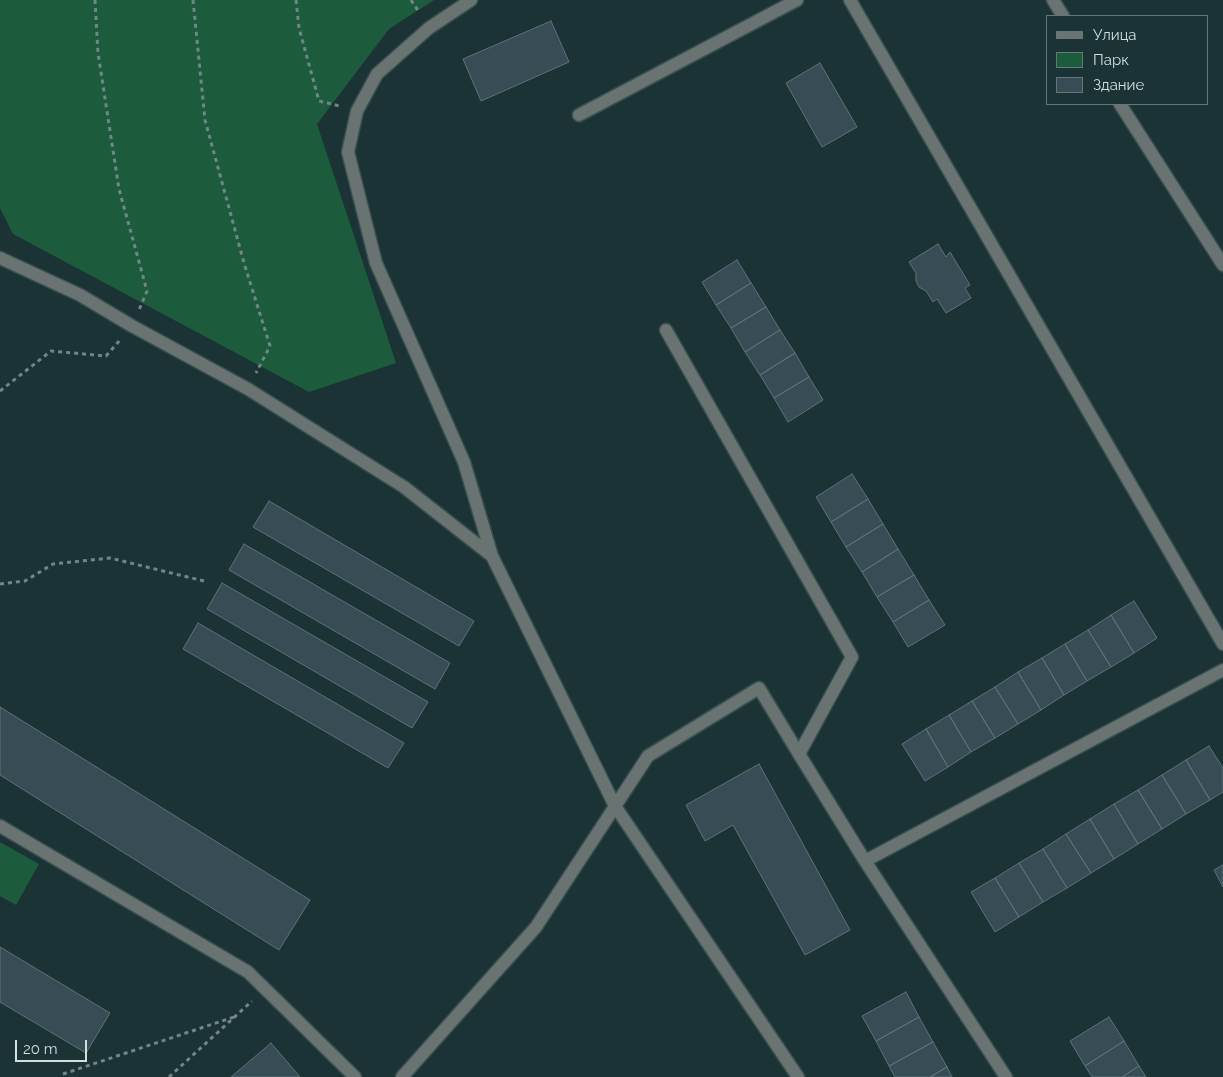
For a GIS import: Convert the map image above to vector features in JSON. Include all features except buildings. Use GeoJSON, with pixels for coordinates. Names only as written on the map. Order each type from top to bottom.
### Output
{"type":"FeatureCollection","features":[{"type":"Feature","properties":{"kind":"street"},"geometry":{"type":"LineString","coordinates":[[471,0],[429,28],[377,74],[358,111],[348,152],[376,263],[464,462],[492,556],[615,806],[798,1077]]}},
{"type":"Feature","properties":{"kind":"street"},"geometry":{"type":"LineString","coordinates":[[579,115],[797,0]]}},
{"type":"Feature","properties":{"kind":"street"},"geometry":{"type":"LineString","coordinates":[[850,0],[1223,644]]}},
{"type":"Feature","properties":{"kind":"street"},"geometry":{"type":"LineString","coordinates":[[1053,0],[1062,15]]}},
{"type":"Feature","properties":{"kind":"street"},"geometry":{"type":"LineString","coordinates":[[1121,105],[1223,264]]}},
{"type":"Feature","properties":{"kind":"street"},"geometry":{"type":"LineString","coordinates":[[0,258],[80,295],[132,326],[248,389],[404,487],[492,556]]}},
{"type":"Feature","properties":{"kind":"street"},"geometry":{"type":"LineString","coordinates":[[666,330],[852,657],[799,754]]}},
{"type":"Feature","properties":{"kind":"street"},"geometry":{"type":"LineString","coordinates":[[865,860],[1223,670]]}},
{"type":"Feature","properties":{"kind":"street"},"geometry":{"type":"LineString","coordinates":[[402,1077],[536,927],[648,756],[758,688],[865,860],[1006,1077]]}},
{"type":"Feature","properties":{"kind":"street"},"geometry":{"type":"LineString","coordinates":[[0,826],[248,972],[355,1077]]}},
{"type":"Feature","properties":{"kind":"path"},"geometry":{"type":"LineString","coordinates":[[0,391],[51,351],[106,356],[132,326],[147,292],[118,189],[98,53],[95,0]]}},
{"type":"Feature","properties":{"kind":"path"},"geometry":{"type":"LineString","coordinates":[[192,0],[205,120],[244,263],[270,346],[248,389]]}},
{"type":"Feature","properties":{"kind":"path"},"geometry":{"type":"LineString","coordinates":[[296,0],[299,28],[320,101],[358,111]]}},
{"type":"Feature","properties":{"kind":"path"},"geometry":{"type":"LineString","coordinates":[[0,584],[25,581],[53,564],[110,558],[208,582]]}},
{"type":"Feature","properties":{"kind":"path"},"geometry":{"type":"LineString","coordinates":[[169,1077],[266,989]]}},
{"type":"Feature","properties":{"kind":"path"},"geometry":{"type":"LineString","coordinates":[[63,1074],[234,1017]]}},
{"type":"Feature","properties":{"kind":"green space"},"geometry":{"type":"Polygon","coordinates":[[[0,0],[434,0],[389,29],[317,124],[396,363],[309,392],[13,234],[0,208],[0,0]]]}},
{"type":"Feature","properties":{"kind":"green space"},"geometry":{"type":"Polygon","coordinates":[[[0,842],[39,864],[16,905],[0,896],[0,842]]]}}]}
